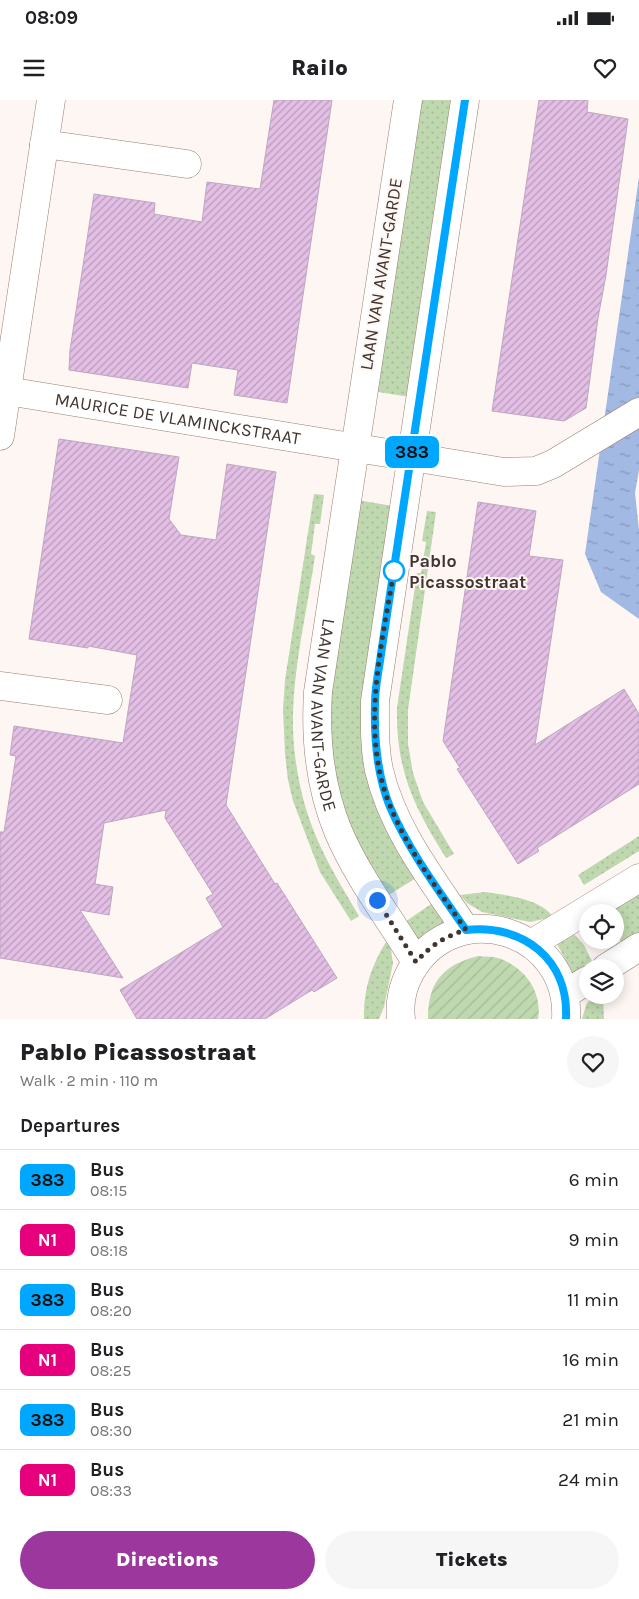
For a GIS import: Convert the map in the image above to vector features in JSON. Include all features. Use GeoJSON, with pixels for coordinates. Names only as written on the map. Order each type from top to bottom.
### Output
{"type":"FeatureCollection","features":[{"type":"Feature","properties":{"kind":"street"},"geometry":{"type":"LineString","coordinates":[[0,436],[3,392],[51,100]]}},
{"type":"Feature","properties":{"kind":"street","name":"LAAN VAN AVANT-GARDE"},"geometry":{"type":"LineString","coordinates":[[408,100],[318,692],[317,742],[327,799],[338,832],[360,874],[416,962]]}},
{"type":"Feature","properties":{"kind":"street"},"geometry":{"type":"LineString","coordinates":[[465,100],[375,701],[375,737],[379,769],[390,806],[407,841],[466,930]]}},
{"type":"Feature","properties":{"kind":"street"},"geometry":{"type":"LineString","coordinates":[[44,144],[187,164]]}},
{"type":"Feature","properties":{"kind":"street","name":"MAURICE DE VLAMINCKSTRAAT"},"geometry":{"type":"LineString","coordinates":[[3,392],[355,448]]}},
{"type":"Feature","properties":{"kind":"street"},"geometry":{"type":"LineString","coordinates":[[355,448],[504,472],[536,471],[553,464],[592,442],[639,412]]}},
{"type":"Feature","properties":{"kind":"street"},"geometry":{"type":"LineString","coordinates":[[0,686],[108,700]]}},
{"type":"Feature","properties":{"kind":"street"},"geometry":{"type":"LineString","coordinates":[[531,944],[639,878]]}},
{"type":"Feature","properties":{"kind":"street"},"geometry":{"type":"LineString","coordinates":[[401,1019],[401,1001],[404,988],[416,962],[424,953],[444,939],[466,930],[493,929],[507,932],[531,944],[543,953],[553,965],[560,979],[566,1006]]}},
{"type":"Feature","properties":{"kind":"street"},"geometry":{"type":"LineString","coordinates":[[620,959],[639,947]]}},
{"type":"Feature","properties":{"kind":"street"},"geometry":{"type":"LineString","coordinates":[[566,1006],[579,991]]}},
{"type":"Feature","properties":{"kind":"green space"},"geometry":{"type":"Polygon","coordinates":[[[416,100],[453,100],[410,397],[372,391],[416,100]]]}},
{"type":"Feature","properties":{"kind":"green space"},"geometry":{"type":"Polygon","coordinates":[[[314,494],[324,495],[320,524],[315,524],[311,554],[315,556],[297,664],[293,707],[294,742],[302,792],[313,829],[328,863],[359,916],[351,921],[320,872],[293,801],[285,754],[283,710],[285,680],[314,494]]]}},
{"type":"Feature","properties":{"kind":"green space"},"geometry":{"type":"Polygon","coordinates":[[[357,500],[393,506],[363,704],[418,877],[387,896],[363,861],[339,804],[327,729],[357,500]]]}},
{"type":"Feature","properties":{"kind":"green space"},"geometry":{"type":"Polygon","coordinates":[[[427,511],[436,512],[408,710],[408,744],[413,773],[423,802],[454,854],[446,858],[416,805],[409,788],[400,751],[398,730],[397,708],[417,573],[421,573],[426,542],[422,541],[427,511]]]}},
{"type":"Feature","properties":{"kind":"green space"},"geometry":{"type":"Polygon","coordinates":[[[639,836],[639,851],[584,885],[578,875],[639,836]]]}},
{"type":"Feature","properties":{"kind":"green space"},"geometry":{"type":"Polygon","coordinates":[[[639,890],[639,934],[624,943],[624,904],[616,904],[639,890]]]}},
{"type":"Feature","properties":{"kind":"green space"},"geometry":{"type":"Polygon","coordinates":[[[485,892],[513,896],[532,902],[553,917],[530,922],[482,912],[467,903],[460,895],[485,892]]]}},
{"type":"Feature","properties":{"kind":"green space"},"geometry":{"type":"Polygon","coordinates":[[[434,902],[446,922],[416,941],[405,922],[434,902]]]}},
{"type":"Feature","properties":{"kind":"green space"},"geometry":{"type":"Polygon","coordinates":[[[572,932],[579,940],[579,949],[586,949],[591,959],[579,959],[579,970],[573,974],[556,942],[572,932]]]}},
{"type":"Feature","properties":{"kind":"green space"},"geometry":{"type":"Polygon","coordinates":[[[386,942],[390,944],[393,963],[384,1007],[379,1019],[364,1019],[369,979],[376,960],[386,942]]]}},
{"type":"Feature","properties":{"kind":"green space"},"geometry":{"type":"Polygon","coordinates":[[[478,956],[498,958],[507,962],[516,967],[530,981],[538,999],[538,1019],[428,1019],[431,995],[440,977],[455,964],[478,956]]]}},
{"type":"Feature","properties":{"kind":"green space"},"geometry":{"type":"Polygon","coordinates":[[[603,1004],[604,1019],[582,1019],[586,1005],[603,1004]]]}},
{"type":"Feature","properties":{"kind":"water"},"geometry":{"type":"Polygon","coordinates":[[[639,177],[639,470],[635,493],[639,530],[639,619],[601,592],[585,554],[639,177]]]}},
{"type":"Feature","properties":{"kind":"building"},"geometry":{"type":"Polygon","coordinates":[[[274,100],[332,100],[287,403],[234,395],[238,370],[192,363],[188,388],[69,370],[70,350],[94,194],[155,203],[154,214],[202,222],[207,182],[260,189],[274,100]]]}},
{"type":"Feature","properties":{"kind":"building"},"geometry":{"type":"Polygon","coordinates":[[[539,100],[588,100],[587,112],[628,119],[586,408],[564,421],[492,411],[539,100]]]}},
{"type":"Feature","properties":{"kind":"building"},"geometry":{"type":"Polygon","coordinates":[[[59,439],[179,457],[169,519],[181,535],[216,540],[227,464],[276,472],[226,805],[337,978],[314,992],[312,990],[265,1019],[137,1019],[120,990],[223,927],[206,898],[213,894],[165,818],[166,810],[104,823],[95,884],[113,887],[109,915],[80,910],[123,978],[0,958],[0,832],[4,832],[16,756],[10,755],[14,726],[123,743],[137,655],[88,646],[88,648],[29,639],[59,439]]]}},
{"type":"Feature","properties":{"kind":"building"},"geometry":{"type":"Polygon","coordinates":[[[478,502],[536,511],[529,556],[563,560],[535,745],[624,689],[639,714],[639,784],[537,848],[539,851],[518,864],[457,769],[460,768],[443,741],[478,502]]]}},
{"type":"Feature","properties":{"kind":"bus line","name":"383"},"geometry":{"type":"LineString","coordinates":[[465,100],[381,654],[375,701],[375,737],[379,769],[390,806],[407,841],[466,930],[493,929],[507,932],[520,937],[543,953],[553,965],[560,979],[565,994],[566,1019]]}},
{"type":"Feature","properties":{"kind":"place","name":"Pablo Picassostraat"},"geometry":{"type":"Point","coordinates":[394,571]}},
{"type":"Feature","properties":{"kind":"route"},"geometry":{"type":"LineString","coordinates":[[377,900],[416,962],[434,945],[466,930],[407,841],[390,806],[379,769],[375,737],[375,701],[395,564],[394,571]]}}]}
